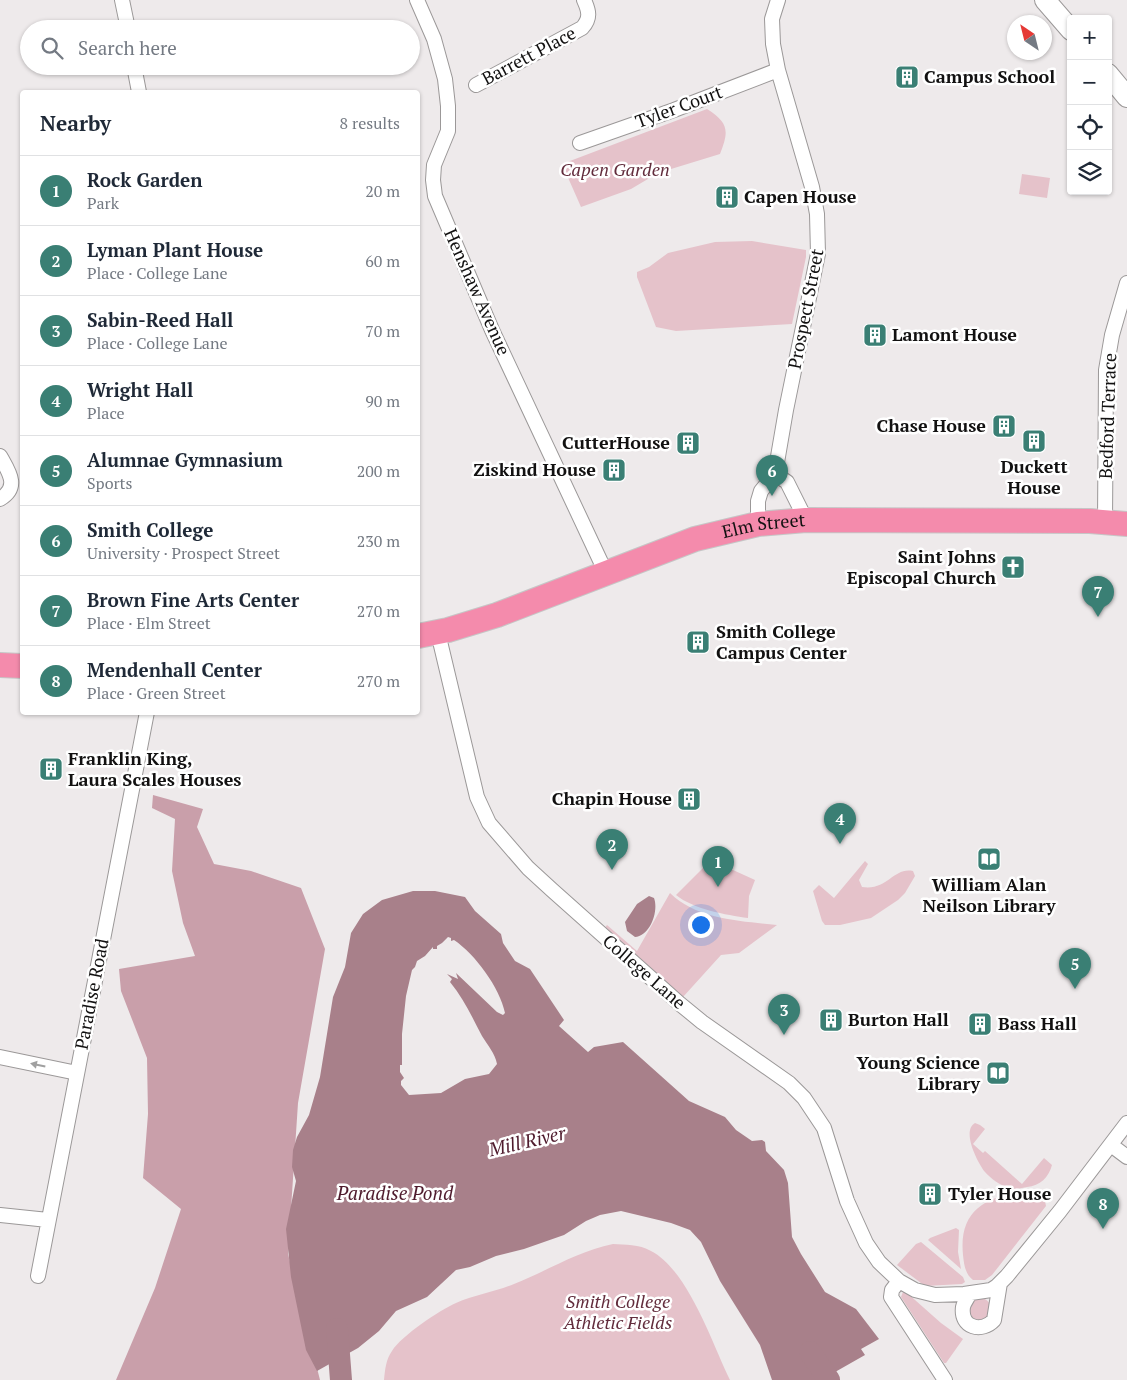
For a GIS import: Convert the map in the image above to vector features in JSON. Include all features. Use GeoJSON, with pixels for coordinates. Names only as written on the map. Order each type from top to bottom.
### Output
{"type":"FeatureCollection","features":[{"type":"Feature","properties":{"kind":"highway","name":"Elm Street"},"geometry":{"type":"LineString","coordinates":[[428,634],[497,614],[695,538],[758,524],[806,520],[1116,523]]}},
{"type":"Feature","properties":{"kind":"highway"},"geometry":{"type":"LineString","coordinates":[[0,665],[20,666]]}},
{"type":"Feature","properties":{"kind":"main road"},"geometry":{"type":"LineString","coordinates":[[1045,0],[1067,25]]}},
{"type":"Feature","properties":{"kind":"main road"},"geometry":{"type":"LineString","coordinates":[[1112,79],[1127,97]]}},
{"type":"Feature","properties":{"kind":"street"},"geometry":{"type":"LineString","coordinates":[[122,0],[126,20]]}},
{"type":"Feature","properties":{"kind":"street","name":"Henshaw Avenue"},"geometry":{"type":"LineString","coordinates":[[417,0],[434,39],[444,79],[448,106],[448,130],[434,165],[435,196],[492,330],[606,573]]}},
{"type":"Feature","properties":{"kind":"street","name":"Barrett Place"},"geometry":{"type":"LineString","coordinates":[[476,85],[582,28],[588,18],[589,10],[584,0]]}},
{"type":"Feature","properties":{"kind":"street","name":"Prospect Street"},"geometry":{"type":"LineString","coordinates":[[758,524],[758,501],[761,490],[775,474],[786,410],[817,264],[819,244],[817,214],[812,187],[778,70],[773,44],[772,19],[778,0]]}},
{"type":"Feature","properties":{"kind":"street","name":"Tyler Court"},"geometry":{"type":"LineString","coordinates":[[580,143],[674,110],[778,70]]}},
{"type":"Feature","properties":{"kind":"street"},"geometry":{"type":"LineString","coordinates":[[136,75],[139,90]]}},
{"type":"Feature","properties":{"kind":"street","name":"Bedford Terrace"},"geometry":{"type":"LineString","coordinates":[[1116,523],[1106,370],[1112,335],[1127,283]]}},
{"type":"Feature","properties":{"kind":"street"},"geometry":{"type":"LineString","coordinates":[[0,456],[10,476],[12,485],[8,494],[0,499]]}},
{"type":"Feature","properties":{"kind":"street"},"geometry":{"type":"LineString","coordinates":[[775,474],[786,482],[806,520]]}},
{"type":"Feature","properties":{"kind":"street","name":"College Lane"},"geometry":{"type":"LineString","coordinates":[[428,634],[477,797],[489,823],[534,873],[666,992],[702,1022],[789,1082],[804,1098],[824,1128],[847,1200],[866,1243],[879,1262],[899,1281],[926,1294],[941,1295],[991,1290],[1000,1283]]}},
{"type":"Feature","properties":{"kind":"street","name":"Paradise Road"},"geometry":{"type":"LineString","coordinates":[[38,1276],[145,715]]}},
{"type":"Feature","properties":{"kind":"street"},"geometry":{"type":"LineString","coordinates":[[0,1057],[77,1073]]}},
{"type":"Feature","properties":{"kind":"street"},"geometry":{"type":"LineString","coordinates":[[970,1293],[963,1305],[963,1316],[973,1327],[984,1327],[994,1320],[1000,1283],[1060,1211],[1127,1123]]}},
{"type":"Feature","properties":{"kind":"street"},"geometry":{"type":"LineString","coordinates":[[1111,1145],[1127,1157]]}},
{"type":"Feature","properties":{"kind":"street"},"geometry":{"type":"LineString","coordinates":[[0,1215],[48,1220]]}},
{"type":"Feature","properties":{"kind":"street"},"geometry":{"type":"LineString","coordinates":[[899,1281],[892,1290],[891,1297],[945,1380]]}},
{"type":"Feature","properties":{"kind":"green space","name":"Capen Garden"},"geometry":{"type":"Polygon","coordinates":[[[707,109],[720,119],[725,128],[725,139],[720,154],[658,173],[631,189],[581,207],[562,164],[707,109]]]}},
{"type":"Feature","properties":{"kind":"green space"},"geometry":{"type":"Polygon","coordinates":[[[1022,174],[1050,178],[1047,198],[1019,194],[1022,174]]]}},
{"type":"Feature","properties":{"kind":"green space"},"geometry":{"type":"Polygon","coordinates":[[[752,241],[806,250],[792,324],[676,331],[656,327],[637,277],[637,272],[649,267],[668,253],[715,242],[752,241]]]}},
{"type":"Feature","properties":{"kind":"green space"},"geometry":{"type":"Polygon","coordinates":[[[865,861],[868,864],[859,880],[862,887],[878,886],[900,872],[913,871],[915,876],[905,893],[898,900],[871,918],[840,925],[825,925],[813,891],[819,885],[834,898],[865,861]]]}},
{"type":"Feature","properties":{"kind":"green space"},"geometry":{"type":"Polygon","coordinates":[[[722,865],[755,880],[749,896],[748,918],[700,908],[676,895],[704,867],[722,865]]]}},
{"type":"Feature","properties":{"kind":"green space"},"geometry":{"type":"Polygon","coordinates":[[[670,893],[693,909],[706,914],[721,918],[777,925],[739,953],[721,955],[683,997],[604,929],[607,925],[637,951],[670,893]]]}},
{"type":"Feature","properties":{"kind":"green space"},"geometry":{"type":"Polygon","coordinates":[[[975,1123],[985,1129],[973,1144],[983,1153],[985,1151],[1022,1184],[1044,1158],[1052,1165],[1049,1173],[1036,1185],[1015,1189],[1005,1187],[992,1179],[982,1168],[972,1147],[970,1133],[971,1127],[975,1123]]]}},
{"type":"Feature","properties":{"kind":"green space"},"geometry":{"type":"Polygon","coordinates":[[[1018,1192],[1033,1192],[1034,1196],[1036,1194],[1045,1201],[1046,1206],[992,1275],[985,1280],[973,1280],[970,1278],[964,1265],[963,1255],[965,1229],[969,1219],[983,1204],[1018,1192]]]}},
{"type":"Feature","properties":{"kind":"green space"},"geometry":{"type":"Polygon","coordinates":[[[956,1228],[959,1230],[958,1252],[961,1269],[928,1240],[956,1228]]]}},
{"type":"Feature","properties":{"kind":"green space"},"geometry":{"type":"Polygon","coordinates":[[[921,1242],[963,1277],[965,1282],[962,1284],[925,1286],[897,1265],[916,1244],[921,1242]]]}},
{"type":"Feature","properties":{"kind":"green space","name":"Smith College Athletic Fields"},"geometry":{"type":"Polygon","coordinates":[[[613,1244],[642,1247],[664,1260],[688,1290],[730,1380],[384,1380],[388,1358],[397,1345],[421,1324],[449,1306],[514,1284],[587,1251],[613,1244]]]}},
{"type":"Feature","properties":{"kind":"green space"},"geometry":{"type":"Polygon","coordinates":[[[903,1292],[906,1292],[941,1323],[963,1339],[946,1363],[944,1363],[901,1297],[903,1292]]]}},
{"type":"Feature","properties":{"kind":"green space"},"geometry":{"type":"Polygon","coordinates":[[[980,1298],[988,1301],[991,1309],[988,1317],[980,1320],[972,1317],[969,1309],[972,1301],[980,1298]]]}},
{"type":"Feature","properties":{"kind":"shaded area"},"geometry":{"type":"Polygon","coordinates":[[[153,795],[203,809],[197,827],[214,864],[251,871],[301,888],[325,949],[298,1103],[288,1254],[320,1380],[116,1380],[155,1288],[181,1209],[143,1178],[148,1114],[147,1058],[121,991],[119,969],[195,956],[183,923],[172,871],[175,819],[152,808],[153,795]]]}},
{"type":"Feature","properties":{"kind":"water","name":"Paradise Pond"},"geometry":{"type":"Polygon","coordinates":[[[413,891],[435,891],[465,897],[475,911],[501,934],[503,943],[515,961],[530,969],[564,1020],[559,1026],[588,1052],[594,1047],[623,1042],[689,1101],[725,1117],[736,1130],[752,1141],[762,1140],[765,1142],[766,1151],[784,1170],[788,1183],[792,1237],[801,1254],[825,1292],[856,1309],[879,1339],[861,1349],[865,1355],[821,1380],[772,1380],[760,1345],[720,1281],[701,1242],[690,1230],[671,1223],[621,1211],[600,1215],[586,1221],[564,1235],[456,1270],[427,1297],[396,1311],[379,1331],[358,1348],[317,1371],[306,1350],[291,1277],[286,1229],[296,1181],[292,1167],[293,1150],[297,1137],[309,1115],[320,1077],[333,997],[345,967],[351,933],[363,914],[382,900],[413,891]],[[448,937],[437,946],[437,949],[433,949],[433,947],[425,956],[417,961],[412,970],[406,996],[402,1034],[402,1065],[400,1065],[400,1072],[404,1078],[401,1081],[401,1085],[409,1095],[441,1093],[465,1079],[489,1074],[497,1064],[493,1053],[468,1008],[450,982],[452,979],[447,974],[458,979],[456,973],[497,1012],[503,1015],[505,1013],[502,1003],[486,972],[462,946],[454,940],[451,941],[451,938],[448,937]]]}},
{"type":"Feature","properties":{"kind":"water"},"geometry":{"type":"Polygon","coordinates":[[[649,896],[654,898],[655,903],[652,922],[645,932],[635,937],[627,931],[625,922],[637,904],[649,896]]]}},
{"type":"Feature","properties":{"kind":"waterway","name":"Mill River"},"geometry":{"type":"LineString","coordinates":[[337,1329],[341,1380]]}},
{"type":"Feature","properties":{"kind":"waterway","name":"Mill River"},"geometry":{"type":"LineString","coordinates":[[810,1352],[829,1380]]}},
{"type":"Feature","properties":{"kind":"place","name":"Campus School"},"geometry":{"type":"Point","coordinates":[907,77]}},
{"type":"Feature","properties":{"kind":"place","name":"Capen House"},"geometry":{"type":"Point","coordinates":[727,197]}},
{"type":"Feature","properties":{"kind":"place","name":"Lamont House"},"geometry":{"type":"Point","coordinates":[875,335]}},
{"type":"Feature","properties":{"kind":"place","name":"Chase House"},"geometry":{"type":"Point","coordinates":[1004,426]}},
{"type":"Feature","properties":{"kind":"place","name":"Duckett House"},"geometry":{"type":"Point","coordinates":[1034,441]}},
{"type":"Feature","properties":{"kind":"place","name":"CutterHouse"},"geometry":{"type":"Point","coordinates":[688,443]}},
{"type":"Feature","properties":{"kind":"place","name":"Ziskind House"},"geometry":{"type":"Point","coordinates":[614,470]}},
{"type":"Feature","properties":{"kind":"place","name":"Smith College"},"geometry":{"type":"Point","coordinates":[772,496]}},
{"type":"Feature","properties":{"kind":"place","name":"Saint Johns Episcopal Church"},"geometry":{"type":"Point","coordinates":[1013,567]}},
{"type":"Feature","properties":{"kind":"place","name":"Brown Fine Arts Center"},"geometry":{"type":"Point","coordinates":[1098,617]}},
{"type":"Feature","properties":{"kind":"place","name":"Smith College Campus Center"},"geometry":{"type":"Point","coordinates":[698,642]}},
{"type":"Feature","properties":{"kind":"place","name":"Franklin King, Laura Scales Houses"},"geometry":{"type":"Point","coordinates":[51,769]}},
{"type":"Feature","properties":{"kind":"place","name":"Chapin House"},"geometry":{"type":"Point","coordinates":[689,799]}},
{"type":"Feature","properties":{"kind":"place","name":"Wright Hall"},"geometry":{"type":"Point","coordinates":[840,844]}},
{"type":"Feature","properties":{"kind":"place","name":"William Alan Neilson Library"},"geometry":{"type":"Point","coordinates":[989,859]}},
{"type":"Feature","properties":{"kind":"place","name":"Lyman Plant House"},"geometry":{"type":"Point","coordinates":[612,870]}},
{"type":"Feature","properties":{"kind":"place","name":"Rock Garden"},"geometry":{"type":"Point","coordinates":[718,887]}},
{"type":"Feature","properties":{"kind":"place","name":"Alumnae Gymnasium"},"geometry":{"type":"Point","coordinates":[1075,989]}},
{"type":"Feature","properties":{"kind":"place","name":"Burton Hall"},"geometry":{"type":"Point","coordinates":[831,1020]}},
{"type":"Feature","properties":{"kind":"place","name":"Bass Hall"},"geometry":{"type":"Point","coordinates":[980,1024]}},
{"type":"Feature","properties":{"kind":"place","name":"Sabin-Reed Hall"},"geometry":{"type":"Point","coordinates":[784,1035]}},
{"type":"Feature","properties":{"kind":"place","name":"Young Science Library"},"geometry":{"type":"Point","coordinates":[998,1073]}},
{"type":"Feature","properties":{"kind":"place","name":"Tyler House"},"geometry":{"type":"Point","coordinates":[930,1194]}},
{"type":"Feature","properties":{"kind":"place","name":"Mendenhall Center"},"geometry":{"type":"Point","coordinates":[1103,1229]}}]}
